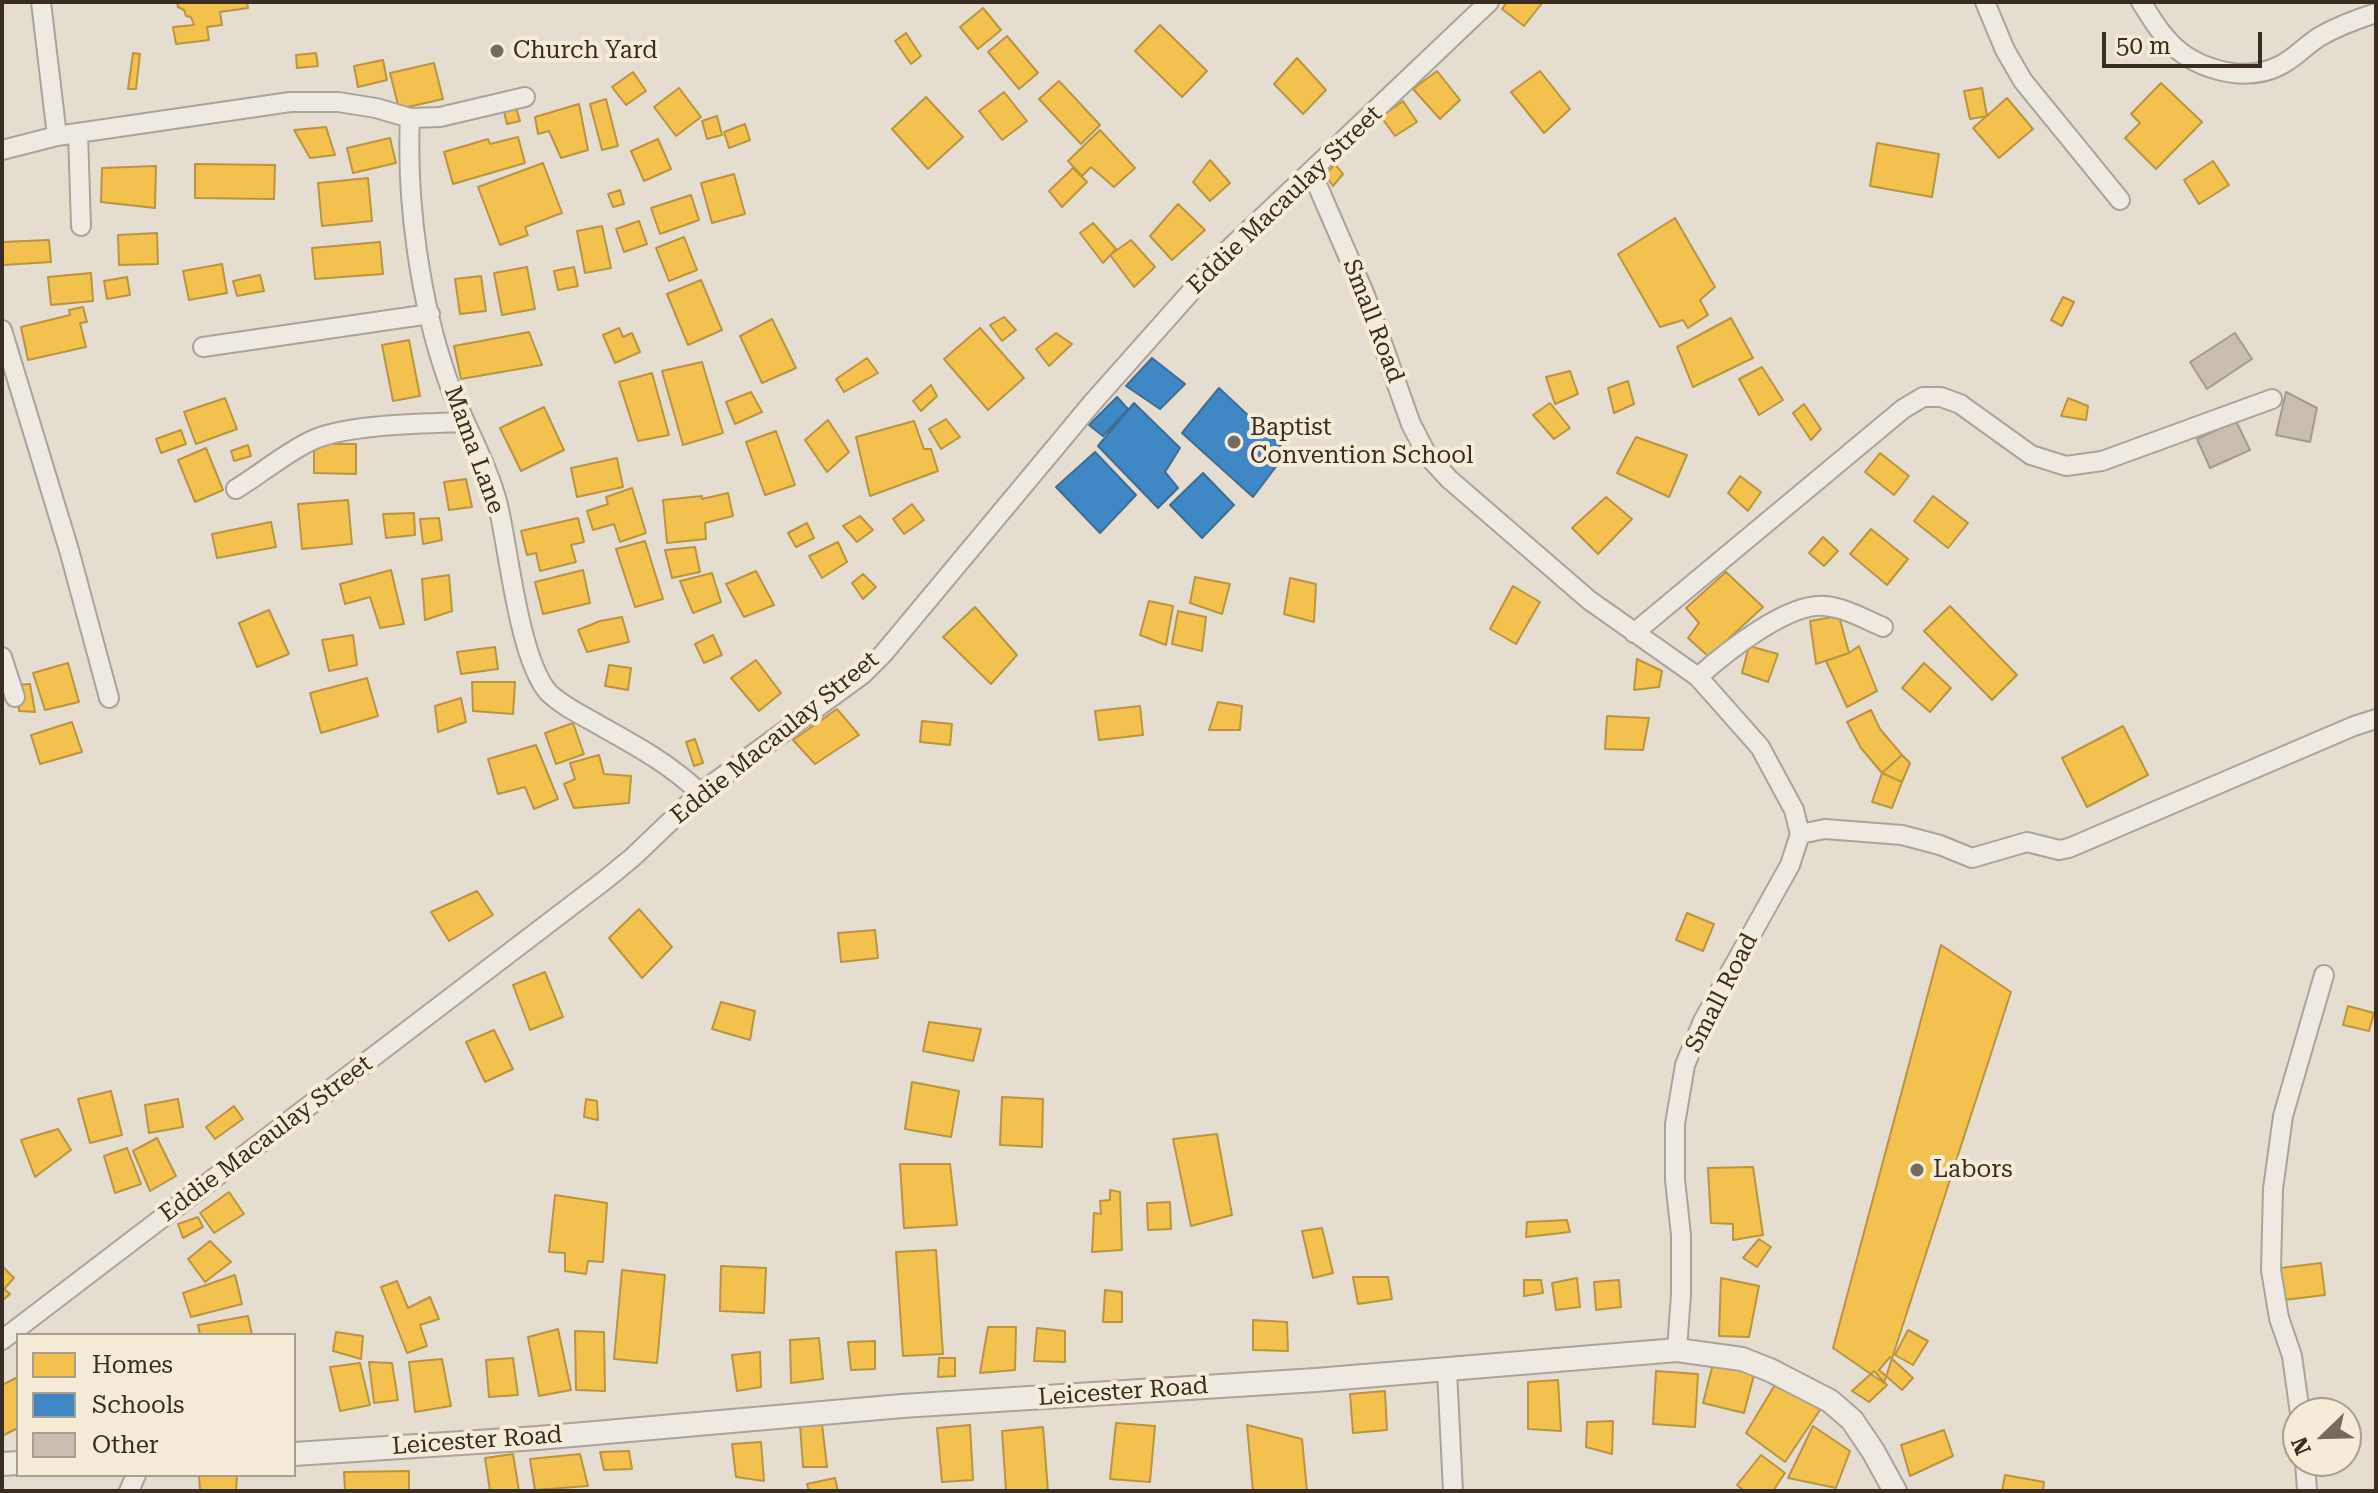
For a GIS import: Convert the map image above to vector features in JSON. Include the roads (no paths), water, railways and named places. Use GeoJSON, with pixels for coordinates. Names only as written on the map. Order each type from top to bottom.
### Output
{"type":"FeatureCollection","features":[{"type":"Feature","properties":{"kind":"street"},"geometry":{"type":"LineString","coordinates":[[41,2],[57,136]]}},
{"type":"Feature","properties":{"kind":"street","name":"Eddie Macaulay Street"},"geometry":{"type":"LineString","coordinates":[[2,1340],[605,880],[700,793],[863,674],[1093,402],[1228,250],[1489,2]]}},
{"type":"Feature","properties":{"kind":"street"},"geometry":{"type":"LineString","coordinates":[[1985,2],[2005,50],[2023,81],[2120,200]]}},
{"type":"Feature","properties":{"kind":"street"},"geometry":{"type":"LineString","coordinates":[[2141,2],[2167,40],[2186,55],[2218,69],[2252,74],[2278,67],[2319,37],[2376,13]]}},
{"type":"Feature","properties":{"kind":"street"},"geometry":{"type":"LineString","coordinates":[[2,150],[57,136],[290,102],[338,102],[410,118],[440,117],[525,97]]}},
{"type":"Feature","properties":{"kind":"street","name":"Mama Lane"},"geometry":{"type":"LineString","coordinates":[[410,118],[407,165],[410,208],[430,314],[446,376],[487,471],[497,503],[527,647],[536,673],[549,692],[566,706],[664,761],[700,793]]}},
{"type":"Feature","properties":{"kind":"street"},"geometry":{"type":"LineString","coordinates":[[78,133],[81,226]]}},
{"type":"Feature","properties":{"kind":"street","name":"Small Road"},"geometry":{"type":"LineString","coordinates":[[1312,173],[1365,295],[1411,424],[1427,455],[1449,479],[1589,600],[1698,677],[1760,747],[1794,810],[1800,834],[1786,874],[1703,1021],[1685,1065],[1675,1124],[1675,1180],[1681,1235],[1677,1350]]}},
{"type":"Feature","properties":{"kind":"street"},"geometry":{"type":"LineString","coordinates":[[203,347],[430,314]]}},
{"type":"Feature","properties":{"kind":"street"},"geometry":{"type":"LineString","coordinates":[[2,330],[69,550],[109,698]]}},
{"type":"Feature","properties":{"kind":"street"},"geometry":{"type":"LineString","coordinates":[[1634,633],[1903,409],[1923,397],[1941,397],[1960,404],[2031,455],[2066,466],[2102,461],[2272,399]]}},
{"type":"Feature","properties":{"kind":"street"},"geometry":{"type":"LineString","coordinates":[[236,489],[314,440],[339,433],[397,425],[464,422]]}},
{"type":"Feature","properties":{"kind":"street"},"geometry":{"type":"LineString","coordinates":[[1698,677],[1748,637],[1799,610],[1821,605],[1842,608],[1883,627]]}},
{"type":"Feature","properties":{"kind":"street"},"geometry":{"type":"LineString","coordinates":[[2,657],[15,697]]}},
{"type":"Feature","properties":{"kind":"street"},"geometry":{"type":"LineString","coordinates":[[1800,834],[1825,829],[1902,835],[1972,858],[2027,842],[2059,850],[2376,719]]}},
{"type":"Feature","properties":{"kind":"street"},"geometry":{"type":"LineString","coordinates":[[2298,1397],[2292,1356],[2279,1318],[2271,1270],[2273,1189],[2283,1116],[2324,975]]}},
{"type":"Feature","properties":{"kind":"street","name":"Leicester Road"},"geometry":{"type":"LineString","coordinates":[[296,1454],[538,1438],[887,1407],[1447,1370],[1677,1350],[1742,1359],[1830,1401],[1852,1420],[1895,1491]]}},
{"type":"Feature","properties":{"kind":"street"},"geometry":{"type":"LineString","coordinates":[[1447,1370],[1453,1491]]}},
{"type":"Feature","properties":{"kind":"place","name":"Church Yard"},"geometry":{"type":"Point","coordinates":[497,51]}},
{"type":"Feature","properties":{"kind":"place","name":"Baptist Convention School"},"geometry":{"type":"Point","coordinates":[1234,442]}},
{"type":"Feature","properties":{"kind":"place","name":"Labors"},"geometry":{"type":"Point","coordinates":[1917,1170]}}]}
